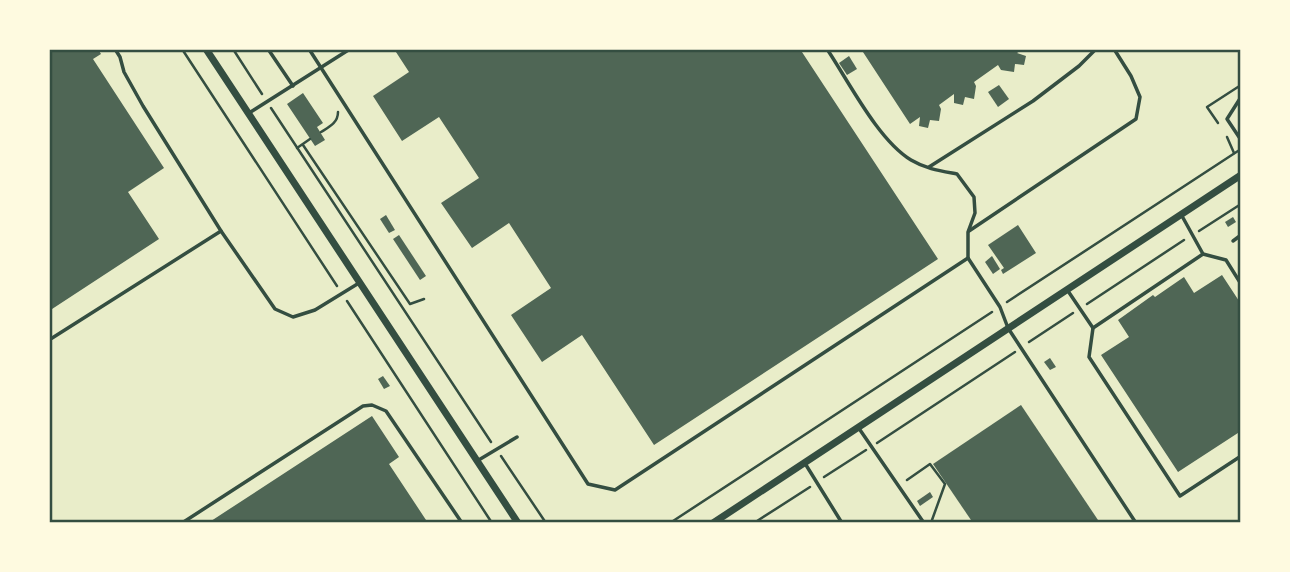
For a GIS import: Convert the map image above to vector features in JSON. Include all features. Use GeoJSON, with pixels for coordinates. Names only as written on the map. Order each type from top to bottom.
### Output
{"type":"FeatureCollection","features":[{"type":"Feature","properties":{"kind":"street"},"geometry":{"type":"LineString","coordinates":[[206,49],[518,523]]}},
{"type":"Feature","properties":{"kind":"street"},"geometry":{"type":"LineString","coordinates":[[713,523],[1241,175]]}},
{"type":"Feature","properties":{"kind":"lane"},"geometry":{"type":"LineString","coordinates":[[115,49],[143,106],[221,231],[275,309],[293,317],[315,310],[360,282]]}},
{"type":"Feature","properties":{"kind":"lane"},"geometry":{"type":"LineString","coordinates":[[268,49],[293,86]]}},
{"type":"Feature","properties":{"kind":"lane"},"geometry":{"type":"LineString","coordinates":[[309,49],[588,484],[615,490],[968,258]]}},
{"type":"Feature","properties":{"kind":"lane"},"geometry":{"type":"LineString","coordinates":[[249,113],[350,49]]}},
{"type":"Feature","properties":{"kind":"lane"},"geometry":{"type":"LineString","coordinates":[[827,49],[896,148],[912,161],[927,168],[957,174],[974,197],[975,213],[968,232],[968,258],[1000,307],[1008,328],[1136,523]]}},
{"type":"Feature","properties":{"kind":"lane"},"geometry":{"type":"LineString","coordinates":[[927,168],[1033,101],[1079,66],[1096,49]]}},
{"type":"Feature","properties":{"kind":"lane"},"geometry":{"type":"LineString","coordinates":[[968,232],[1136,119],[1140,96],[1114,49]]}},
{"type":"Feature","properties":{"kind":"lane"},"geometry":{"type":"LineString","coordinates":[[1241,97],[1227,119],[1241,140]]}},
{"type":"Feature","properties":{"kind":"lane"},"geometry":{"type":"LineString","coordinates":[[347,124],[353,118]]}},
{"type":"Feature","properties":{"kind":"lane"},"geometry":{"type":"LineString","coordinates":[[1181,214],[1203,254],[1226,260],[1241,284]]}},
{"type":"Feature","properties":{"kind":"lane"},"geometry":{"type":"LineString","coordinates":[[49,340],[221,231]]}},
{"type":"Feature","properties":{"kind":"lane"},"geometry":{"type":"LineString","coordinates":[[1233,241],[1241,236]]}},
{"type":"Feature","properties":{"kind":"lane"},"geometry":{"type":"LineString","coordinates":[[1093,328],[1203,254]]}},
{"type":"Feature","properties":{"kind":"lane"},"geometry":{"type":"LineString","coordinates":[[1067,289],[1093,328],[1088,356],[1180,496],[1241,456]]}},
{"type":"Feature","properties":{"kind":"lane"},"geometry":{"type":"LineString","coordinates":[[182,523],[363,406],[372,405],[386,411],[462,523]]}},
{"type":"Feature","properties":{"kind":"lane"},"geometry":{"type":"LineString","coordinates":[[858,427],[924,523]]}},
{"type":"Feature","properties":{"kind":"lane"},"geometry":{"type":"LineString","coordinates":[[477,461],[517,437]]}},
{"type":"Feature","properties":{"kind":"lane"},"geometry":{"type":"LineString","coordinates":[[804,463],[842,523]]}},
{"type":"Feature","properties":{"kind":"path"},"geometry":{"type":"LineString","coordinates":[[233,49],[546,523]]}},
{"type":"Feature","properties":{"kind":"path"},"geometry":{"type":"LineString","coordinates":[[321,132],[334,124],[338,118],[338,108],[344,104]]}},
{"type":"Feature","properties":{"kind":"path"},"geometry":{"type":"LineString","coordinates":[[297,148],[310,139]]}},
{"type":"Feature","properties":{"kind":"path"},"geometry":{"type":"LineString","coordinates":[[303,145],[410,303],[424,299]]}},
{"type":"Feature","properties":{"kind":"path"},"geometry":{"type":"LineString","coordinates":[[670,523],[1241,149]]}},
{"type":"Feature","properties":{"kind":"path"},"geometry":{"type":"LineString","coordinates":[[754,523],[1241,204]]}},
{"type":"Feature","properties":{"kind":"path"},"geometry":{"type":"LineString","coordinates":[[898,486],[930,464],[945,484],[931,523]]}},
{"type":"Feature","properties":{"kind":"building"},"geometry":{"type":"Polygon","coordinates":[[[49,49],[98,49],[101,54],[93,59],[164,168],[128,192],[159,239],[49,311],[49,49]]]}},
{"type":"Feature","properties":{"kind":"building"},"geometry":{"type":"Polygon","coordinates":[[[394,49],[800,49],[938,259],[654,445],[582,335],[542,362],[511,315],[551,288],[509,223],[472,248],[441,203],[479,178],[439,117],[402,141],[373,96],[409,72],[394,49]]]}},
{"type":"Feature","properties":{"kind":"building"},"geometry":{"type":"Polygon","coordinates":[[[861,49],[1023,49],[1017,53],[1026,56],[1024,65],[1015,64],[1014,72],[1001,70],[998,65],[974,82],[974,99],[965,97],[963,105],[954,103],[954,94],[939,105],[939,121],[930,120],[928,128],[919,126],[920,117],[910,124],[861,49]]]}},
{"type":"Feature","properties":{"kind":"building"},"geometry":{"type":"Polygon","coordinates":[[[849,56],[857,69],[847,75],[839,63],[849,56]]]}},
{"type":"Feature","properties":{"kind":"building"},"geometry":{"type":"Polygon","coordinates":[[[999,85],[1009,99],[998,107],[988,92],[999,85]]]}},
{"type":"Feature","properties":{"kind":"building"},"geometry":{"type":"Polygon","coordinates":[[[303,93],[323,123],[317,127],[325,140],[315,146],[287,104],[303,93]]]}},
{"type":"Feature","properties":{"kind":"building"},"geometry":{"type":"Polygon","coordinates":[[[386,215],[395,230],[389,233],[380,219],[386,215]]]}},
{"type":"Feature","properties":{"kind":"building"},"geometry":{"type":"Polygon","coordinates":[[[1233,217],[1236,222],[1228,227],[1225,222],[1233,217]]]}},
{"type":"Feature","properties":{"kind":"building"},"geometry":{"type":"Polygon","coordinates":[[[1018,225],[1036,253],[1003,274],[1001,270],[1004,268],[988,245],[1018,225]]]}},
{"type":"Feature","properties":{"kind":"building"},"geometry":{"type":"Polygon","coordinates":[[[399,235],[426,276],[420,280],[393,239],[399,235]]]}},
{"type":"Feature","properties":{"kind":"building"},"geometry":{"type":"Polygon","coordinates":[[[992,256],[1000,269],[993,274],[985,262],[992,256]]]}},
{"type":"Feature","properties":{"kind":"building"},"geometry":{"type":"Polygon","coordinates":[[[1222,275],[1241,304],[1241,431],[1178,472],[1101,355],[1129,337],[1118,320],[1153,295],[1155,297],[1184,277],[1194,293],[1222,275]]]}},
{"type":"Feature","properties":{"kind":"building"},"geometry":{"type":"Polygon","coordinates":[[[1050,358],[1056,367],[1050,370],[1044,362],[1050,358]]]}},
{"type":"Feature","properties":{"kind":"building"},"geometry":{"type":"Polygon","coordinates":[[[383,376],[390,386],[384,389],[378,379],[383,376]]]}},
{"type":"Feature","properties":{"kind":"building"},"geometry":{"type":"Polygon","coordinates":[[[1021,405],[1100,523],[973,523],[933,464],[1021,405]]]}},
{"type":"Feature","properties":{"kind":"building"},"geometry":{"type":"Polygon","coordinates":[[[372,416],[399,457],[389,464],[428,523],[208,523],[372,416]]]}},
{"type":"Feature","properties":{"kind":"building"},"geometry":{"type":"Polygon","coordinates":[[[930,492],[933,497],[920,506],[917,501],[930,492]]]}}]}
